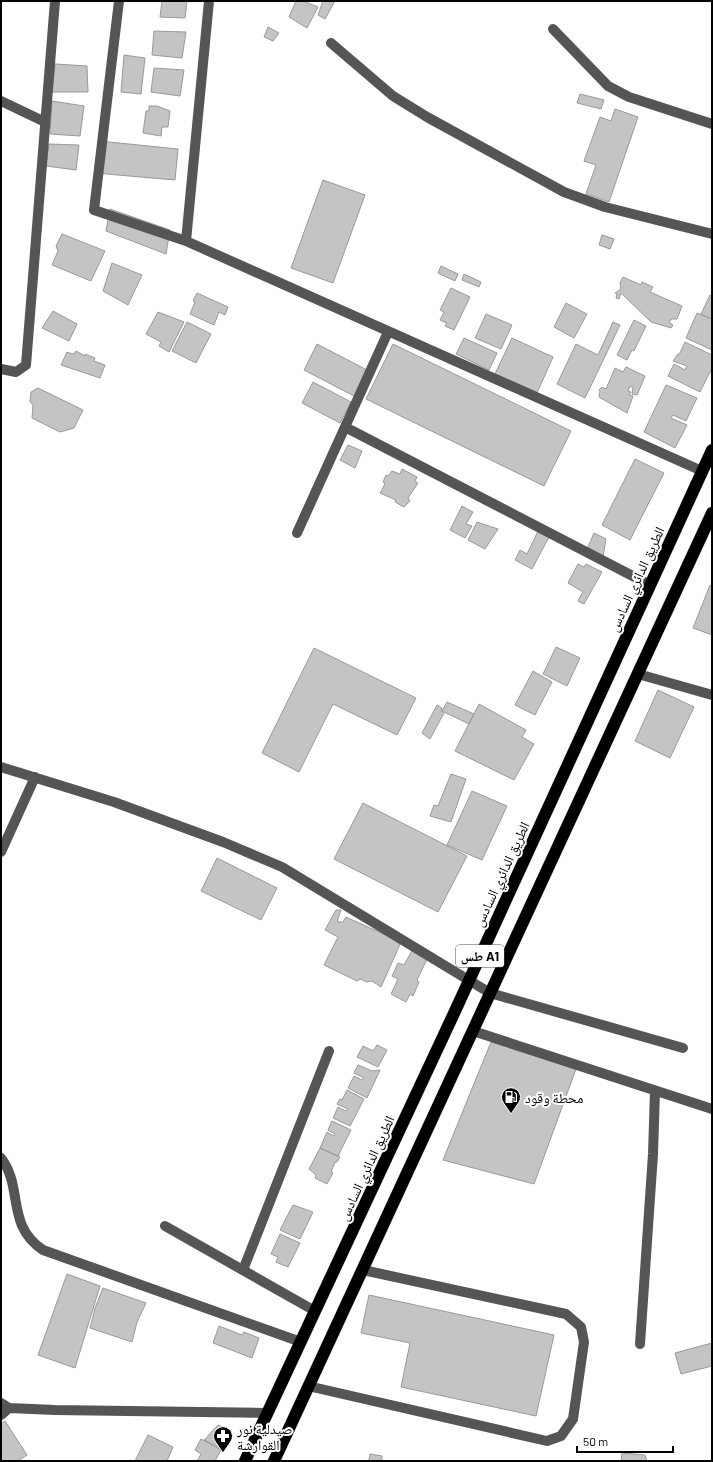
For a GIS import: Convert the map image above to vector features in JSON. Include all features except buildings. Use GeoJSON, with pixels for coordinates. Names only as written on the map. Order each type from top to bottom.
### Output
{"type":"FeatureCollection","features":[{"type":"Feature","properties":{"kind":"highway","name":"الطريق الدائري السادس"},"geometry":{"type":"LineString","coordinates":[[245,1461],[266,1413],[316,1311],[469,980],[712,450]]}},
{"type":"Feature","properties":{"kind":"highway","name":"طس A1"},"geometry":{"type":"LineString","coordinates":[[274,1461],[712,513]]}},
{"type":"Feature","properties":{"kind":"street"},"geometry":{"type":"LineString","coordinates":[[1,369],[16,372],[26,365],[55,1]]}},
{"type":"Feature","properties":{"kind":"street"},"geometry":{"type":"LineString","coordinates":[[119,1],[94,210],[186,241],[702,471]]}},
{"type":"Feature","properties":{"kind":"street"},"geometry":{"type":"LineString","coordinates":[[186,241],[209,1]]}},
{"type":"Feature","properties":{"kind":"street"},"geometry":{"type":"LineString","coordinates":[[553,30],[608,86],[629,97],[712,124]]}},
{"type":"Feature","properties":{"kind":"street"},"geometry":{"type":"LineString","coordinates":[[331,43],[393,96],[427,117],[564,192],[605,207],[712,234]]}},
{"type":"Feature","properties":{"kind":"street"},"geometry":{"type":"LineString","coordinates":[[1,101],[45,122]]}},
{"type":"Feature","properties":{"kind":"street"},"geometry":{"type":"LineString","coordinates":[[297,533],[388,332]]}},
{"type":"Feature","properties":{"kind":"street"},"geometry":{"type":"LineString","coordinates":[[345,427],[650,585]]}},
{"type":"Feature","properties":{"kind":"street"},"geometry":{"type":"LineString","coordinates":[[638,674],[712,695]]}},
{"type":"Feature","properties":{"kind":"street"},"geometry":{"type":"LineString","coordinates":[[1,767],[114,802],[223,842],[282,867],[490,993],[683,1048]]}},
{"type":"Feature","properties":{"kind":"street"},"geometry":{"type":"LineString","coordinates":[[1,852],[35,777]]}},
{"type":"Feature","properties":{"kind":"street"},"geometry":{"type":"LineString","coordinates":[[473,1031],[712,1109]]}},
{"type":"Feature","properties":{"kind":"street"},"geometry":{"type":"LineString","coordinates":[[243,1270],[329,1051]]}},
{"type":"Feature","properties":{"kind":"street"},"geometry":{"type":"LineString","coordinates":[[640,1344],[653,1154],[655,1091]]}},
{"type":"Feature","properties":{"kind":"street"},"geometry":{"type":"LineString","coordinates":[[1,1158],[10,1174],[19,1222],[29,1239],[43,1250],[301,1342]]}},
{"type":"Feature","properties":{"kind":"street"},"geometry":{"type":"LineString","coordinates":[[165,1226],[316,1311]]}},
{"type":"Feature","properties":{"kind":"street"},"geometry":{"type":"LineString","coordinates":[[308,1386],[547,1441],[562,1436],[573,1420],[584,1342],[581,1327],[566,1314],[363,1270]]}},
{"type":"Feature","properties":{"kind":"street"},"geometry":{"type":"LineString","coordinates":[[1,1415],[5,1406],[266,1413]]}},
{"type":"Feature","properties":{"kind":"place","name":"محطة وقود"},"geometry":{"type":"Point","coordinates":[511,1114]}},
{"type":"Feature","properties":{"kind":"place","name":"صيدلية نور القوارشة"},"geometry":{"type":"Point","coordinates":[223,1453]}}]}
